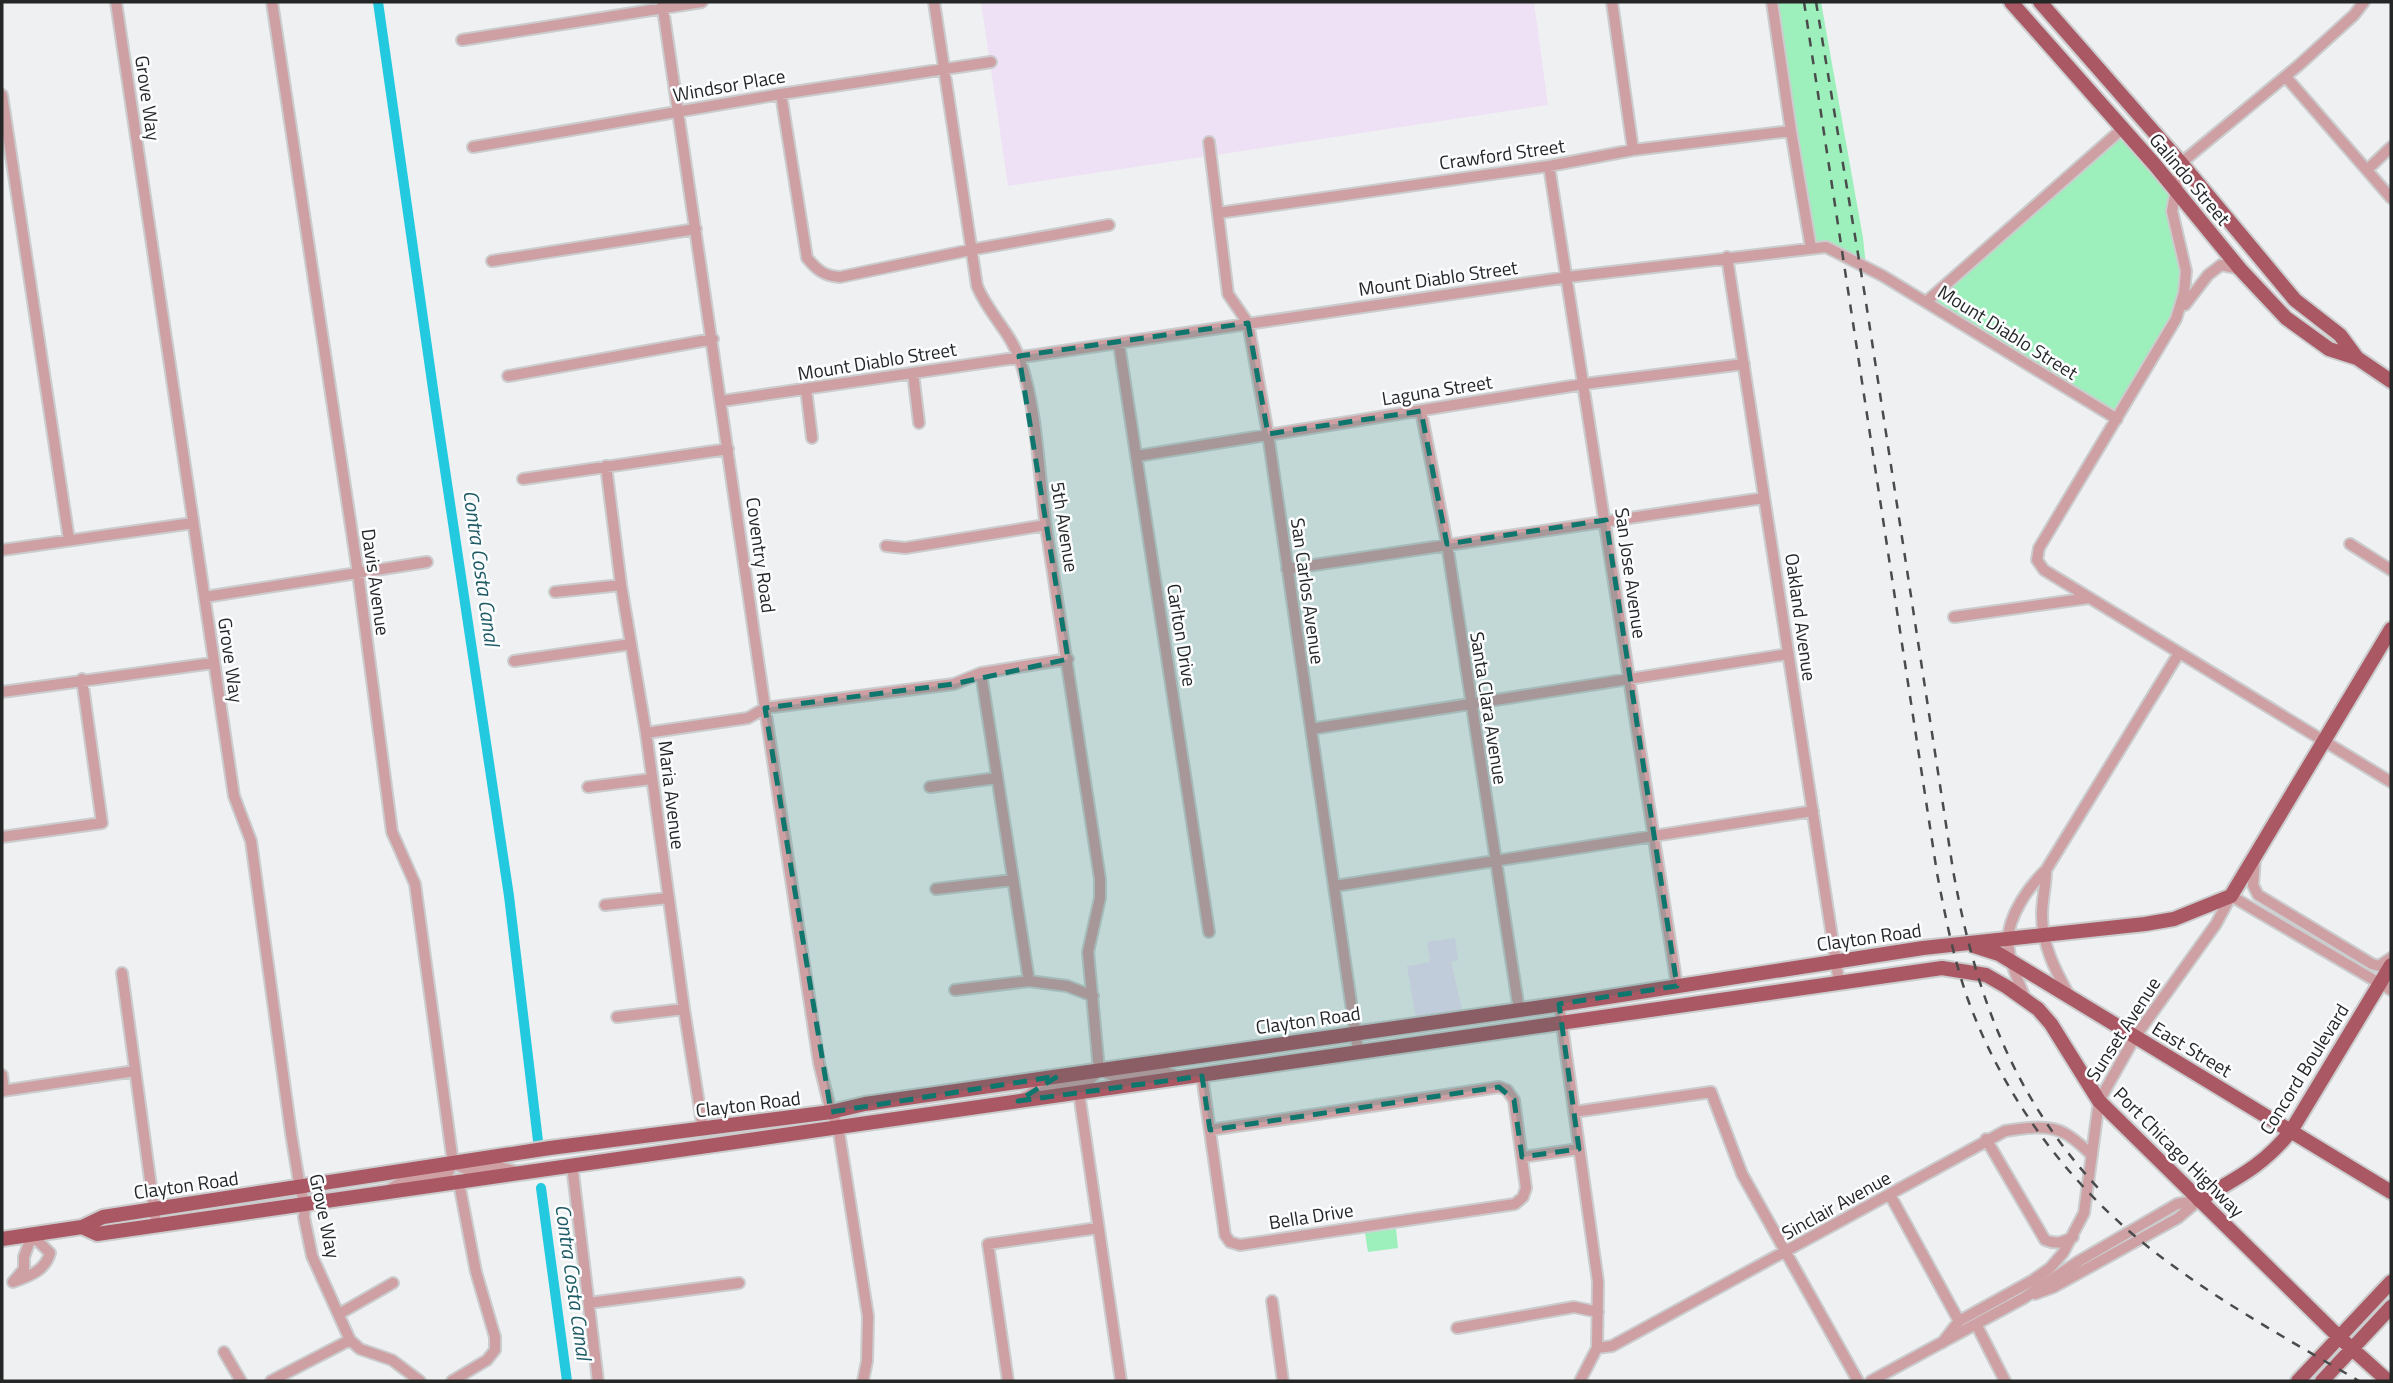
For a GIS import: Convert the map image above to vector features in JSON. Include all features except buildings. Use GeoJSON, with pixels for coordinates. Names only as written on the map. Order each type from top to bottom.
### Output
{"type":"FeatureCollection","features":[{"type":"Feature","properties":{"kind":"main road","name":"Galindo Street"},"geometry":{"type":"LineString","coordinates":[[2011,2],[2176,190],[2240,269],[2286,318],[2329,349],[2357,358],[2391,381]]}},
{"type":"Feature","properties":{"kind":"main road","name":"Galindo Street"},"geometry":{"type":"LineString","coordinates":[[2040,2],[2181,163],[2295,300],[2340,335],[2357,358]]}},
{"type":"Feature","properties":{"kind":"main road"},"geometry":{"type":"LineString","coordinates":[[2068,69],[2077,64],[2085,64],[2123,99]]}},
{"type":"Feature","properties":{"kind":"main road"},"geometry":{"type":"LineString","coordinates":[[2231,896],[2391,629]]}},
{"type":"Feature","properties":{"kind":"main road","name":"Clayton Road"},"geometry":{"type":"LineString","coordinates":[[2,1239],[82,1227],[103,1217],[550,1148],[831,1112],[865,1104],[1559,1004],[1923,948],[2145,924],[2174,919],[2231,896]]}},
{"type":"Feature","properties":{"kind":"main road","name":"East Street"},"geometry":{"type":"LineString","coordinates":[[1970,944],[2011,961],[2391,1192]]}},
{"type":"Feature","properties":{"kind":"main road","name":"Concord Boulevard"},"geometry":{"type":"LineString","coordinates":[[2199,1200],[2263,1162],[2275,1151],[2386,987],[2391,965]]}},
{"type":"Feature","properties":{"kind":"main road","name":"Clayton Road"},"geometry":{"type":"LineString","coordinates":[[82,1227],[97,1234],[1942,968]]}},
{"type":"Feature","properties":{"kind":"main road","name":"Port Chicago Highway"},"geometry":{"type":"LineString","coordinates":[[1942,968],[1986,975],[2025,998],[2052,1024],[2099,1101],[2340,1338],[2388,1381]]}},
{"type":"Feature","properties":{"kind":"main road"},"geometry":{"type":"LineString","coordinates":[[2298,1381],[2391,1282]]}},
{"type":"Feature","properties":{"kind":"main road"},"geometry":{"type":"LineString","coordinates":[[2322,1381],[2391,1307]]}},
{"type":"Feature","properties":{"kind":"street","name":"Grove Way"},"geometry":{"type":"LineString","coordinates":[[117,2],[213,663],[234,796],[251,841],[300,1188],[305,1205],[304,1217],[312,1255],[351,1340]]}},
{"type":"Feature","properties":{"kind":"street","name":"Davis Avenue"},"geometry":{"type":"LineString","coordinates":[[272,2],[358,573],[392,832],[415,884],[453,1163]]}},
{"type":"Feature","properties":{"kind":"street"},"geometry":{"type":"LineString","coordinates":[[462,40],[663,5],[702,2]]}},
{"type":"Feature","properties":{"kind":"street","name":"5th Avenue"},"geometry":{"type":"LineString","coordinates":[[934,2],[977,286],[983,302],[1019,356],[1028,390],[1100,879],[1100,898],[1088,952],[1099,1070]]}},
{"type":"Feature","properties":{"kind":"street"},"geometry":{"type":"LineString","coordinates":[[1612,2],[1633,150]]}},
{"type":"Feature","properties":{"kind":"street"},"geometry":{"type":"LineString","coordinates":[[1772,2],[1811,248]]}},
{"type":"Feature","properties":{"kind":"street"},"geometry":{"type":"LineString","coordinates":[[2176,319],[2184,293],[2186,271],[2172,211],[2181,163],[2286,76],[2354,15],[2364,2]]}},
{"type":"Feature","properties":{"kind":"street","name":"Coventry Road"},"geometry":{"type":"LineString","coordinates":[[663,5],[819,1063],[831,1112],[838,1126],[868,1316],[867,1361],[863,1381]]}},
{"type":"Feature","properties":{"kind":"street","name":"Windsor Place"},"geometry":{"type":"LineString","coordinates":[[473,147],[781,94],[991,62]]}},
{"type":"Feature","properties":{"kind":"street"},"geometry":{"type":"LineString","coordinates":[[2286,76],[2391,198]]}},
{"type":"Feature","properties":{"kind":"street"},"geometry":{"type":"LineString","coordinates":[[781,94],[807,258],[817,270],[829,276],[839,277],[1109,225]]}},
{"type":"Feature","properties":{"kind":"street"},"geometry":{"type":"LineString","coordinates":[[2,95],[69,540]]}},
{"type":"Feature","properties":{"kind":"street"},"geometry":{"type":"LineString","coordinates":[[1926,302],[2122,129]]}},
{"type":"Feature","properties":{"kind":"street","name":"Crawford Street"},"geometry":{"type":"LineString","coordinates":[[1218,213],[1549,166],[1633,150],[1791,131]]}},
{"type":"Feature","properties":{"kind":"street","name":"San Carlos Avenue"},"geometry":{"type":"LineString","coordinates":[[1209,142],[1228,295],[1248,323],[1268,434],[1358,1051]]}},
{"type":"Feature","properties":{"kind":"street"},"geometry":{"type":"LineString","coordinates":[[2368,169],[2391,147]]}},
{"type":"Feature","properties":{"kind":"street","name":"San Jose Avenue"},"geometry":{"type":"LineString","coordinates":[[1549,166],[1677,986]]}},
{"type":"Feature","properties":{"kind":"street"},"geometry":{"type":"LineString","coordinates":[[492,261],[696,229]]}},
{"type":"Feature","properties":{"kind":"street","name":"Mount Diablo Street"},"geometry":{"type":"LineString","coordinates":[[722,401],[1568,277],[1826,247],[1866,266],[2117,419]]}},
{"type":"Feature","properties":{"kind":"street","name":"Oakland Avenue"},"geometry":{"type":"LineString","coordinates":[[1727,257],[1839,982]]}},
{"type":"Feature","properties":{"kind":"street"},"geometry":{"type":"LineString","coordinates":[[2240,269],[2221,265],[2208,275],[2176,319],[2039,548],[2037,561],[2044,570],[2391,782]]}},
{"type":"Feature","properties":{"kind":"street"},"geometry":{"type":"LineString","coordinates":[[508,376],[713,339]]}},
{"type":"Feature","properties":{"kind":"street","name":"Carlton Drive"},"geometry":{"type":"LineString","coordinates":[[1119,344],[1209,932]]}},
{"type":"Feature","properties":{"kind":"street","name":"Laguna Street"},"geometry":{"type":"LineString","coordinates":[[1137,456],[1584,384],[1744,363]]}},
{"type":"Feature","properties":{"kind":"street"},"geometry":{"type":"LineString","coordinates":[[913,373],[919,423]]}},
{"type":"Feature","properties":{"kind":"street"},"geometry":{"type":"LineString","coordinates":[[806,389],[812,438]]}},
{"type":"Feature","properties":{"kind":"street","name":"Santa Clara Avenue"},"geometry":{"type":"LineString","coordinates":[[1421,411],[1447,544],[1518,1010]]}},
{"type":"Feature","properties":{"kind":"street"},"geometry":{"type":"LineString","coordinates":[[523,479],[728,449]]}},
{"type":"Feature","properties":{"kind":"street","name":"Maria Avenue"},"geometry":{"type":"LineString","coordinates":[[606,466],[621,585],[646,733],[684,1009],[704,1129]]}},
{"type":"Feature","properties":{"kind":"street"},"geometry":{"type":"LineString","coordinates":[[1287,569],[1764,498]]}},
{"type":"Feature","properties":{"kind":"street"},"geometry":{"type":"LineString","coordinates":[[2,550],[193,523]]}},
{"type":"Feature","properties":{"kind":"street"},"geometry":{"type":"LineString","coordinates":[[886,545],[905,548],[1046,525]]}},
{"type":"Feature","properties":{"kind":"street"},"geometry":{"type":"LineString","coordinates":[[2350,544],[2391,570]]}},
{"type":"Feature","properties":{"kind":"street"},"geometry":{"type":"LineString","coordinates":[[205,597],[427,562]]}},
{"type":"Feature","properties":{"kind":"street"},"geometry":{"type":"LineString","coordinates":[[555,592],[621,585]]}},
{"type":"Feature","properties":{"kind":"street"},"geometry":{"type":"LineString","coordinates":[[1954,617],[2089,598]]}},
{"type":"Feature","properties":{"kind":"street"},"geometry":{"type":"LineString","coordinates":[[514,661],[631,644]]}},
{"type":"Feature","properties":{"kind":"street"},"geometry":{"type":"LineString","coordinates":[[2025,998],[2011,961],[2008,938],[2013,920],[2034,881],[2046,870],[2179,653]]}},
{"type":"Feature","properties":{"kind":"street"},"geometry":{"type":"LineString","coordinates":[[1311,729],[1788,654]]}},
{"type":"Feature","properties":{"kind":"street"},"geometry":{"type":"LineString","coordinates":[[646,733],[748,718],[765,708],[954,684],[981,673],[1068,659]]}},
{"type":"Feature","properties":{"kind":"street"},"geometry":{"type":"LineString","coordinates":[[2,692],[213,663]]}},
{"type":"Feature","properties":{"kind":"street"},"geometry":{"type":"LineString","coordinates":[[981,673],[1028,981]]}},
{"type":"Feature","properties":{"kind":"street"},"geometry":{"type":"LineString","coordinates":[[2,838],[102,823],[82,679]]}},
{"type":"Feature","properties":{"kind":"street"},"geometry":{"type":"LineString","coordinates":[[930,787],[997,778]]}},
{"type":"Feature","properties":{"kind":"street"},"geometry":{"type":"LineString","coordinates":[[587,787],[651,779]]}},
{"type":"Feature","properties":{"kind":"street"},"geometry":{"type":"LineString","coordinates":[[1335,886],[1813,811]]}},
{"type":"Feature","properties":{"kind":"street"},"geometry":{"type":"LineString","coordinates":[[2255,857],[2253,885],[2258,895],[2372,964],[2379,966],[2391,958]]}},
{"type":"Feature","properties":{"kind":"street"},"geometry":{"type":"LineString","coordinates":[[2046,870],[2042,909],[2044,935],[2049,959],[2070,998]]}},
{"type":"Feature","properties":{"kind":"street"},"geometry":{"type":"LineString","coordinates":[[936,889],[1013,880]]}},
{"type":"Feature","properties":{"kind":"street"},"geometry":{"type":"LineString","coordinates":[[2231,896],[2386,987]]}},
{"type":"Feature","properties":{"kind":"street","name":"Sunset Avenue"},"geometry":{"type":"LineString","coordinates":[[2074,1237],[2084,1213],[2099,1101],[2135,1037],[2216,924],[2231,896]]}},
{"type":"Feature","properties":{"kind":"street"},"geometry":{"type":"LineString","coordinates":[[605,905],[668,898]]}},
{"type":"Feature","properties":{"kind":"street"},"geometry":{"type":"LineString","coordinates":[[121,973],[156,1225]]}},
{"type":"Feature","properties":{"kind":"street"},"geometry":{"type":"LineString","coordinates":[[955,990],[1028,981],[1067,986],[1093,996]]}},
{"type":"Feature","properties":{"kind":"street"},"geometry":{"type":"LineString","coordinates":[[1559,1004],[1598,1282],[1597,1348],[1580,1381]]}},
{"type":"Feature","properties":{"kind":"street"},"geometry":{"type":"LineString","coordinates":[[617,1017],[684,1009]]}},
{"type":"Feature","properties":{"kind":"street"},"geometry":{"type":"LineString","coordinates":[[1018,1101],[1038,1088],[1088,1082],[1099,1070],[1115,1077],[1163,1071],[1181,1078]]}},
{"type":"Feature","properties":{"kind":"street"},"geometry":{"type":"LineString","coordinates":[[2,1075],[3,1091],[135,1071]]}},
{"type":"Feature","properties":{"kind":"street","name":"Bella Drive"},"geometry":{"type":"LineString","coordinates":[[1202,1076],[1225,1235],[1230,1242],[1240,1245],[1515,1204],[1521,1200],[1526,1188],[1514,1100],[1507,1090],[1499,1087],[1210,1130]]}},
{"type":"Feature","properties":{"kind":"street"},"geometry":{"type":"LineString","coordinates":[[1574,1111],[1711,1092],[1742,1174],[1858,1381]]}},
{"type":"Feature","properties":{"kind":"street"},"geometry":{"type":"LineString","coordinates":[[1079,1093],[1121,1381]]}},
{"type":"Feature","properties":{"kind":"street","name":"Sinclair Avenue"},"geometry":{"type":"LineString","coordinates":[[1597,1348],[1612,1346],[1890,1195],[1986,1139],[2005,1131],[2021,1128],[2065,1133],[2092,1155]]}},
{"type":"Feature","properties":{"kind":"street"},"geometry":{"type":"LineString","coordinates":[[1986,1139],[2045,1240],[2053,1244],[2074,1237]]}},
{"type":"Feature","properties":{"kind":"street"},"geometry":{"type":"LineString","coordinates":[[1522,1157],[1580,1149]]}},
{"type":"Feature","properties":{"kind":"street"},"geometry":{"type":"LineString","coordinates":[[383,1194],[406,1179],[448,1173],[453,1163],[470,1171],[500,1167],[522,1173]]}},
{"type":"Feature","properties":{"kind":"street"},"geometry":{"type":"LineString","coordinates":[[572,1165],[598,1381]]}},
{"type":"Feature","properties":{"kind":"street"},"geometry":{"type":"LineString","coordinates":[[452,1381],[487,1360],[495,1350],[495,1337],[476,1272],[459,1183]]}},
{"type":"Feature","properties":{"kind":"street"},"geometry":{"type":"LineString","coordinates":[[1890,1195],[1959,1321]]}},
{"type":"Feature","properties":{"kind":"street","name":"Concord Boulevard"},"geometry":{"type":"LineString","coordinates":[[1871,1381],[2024,1298],[2079,1261],[2177,1204],[2199,1200]]}},
{"type":"Feature","properties":{"kind":"street"},"geometry":{"type":"LineString","coordinates":[[1009,1381],[988,1244],[1098,1228]]}},
{"type":"Feature","properties":{"kind":"street"},"geometry":{"type":"LineString","coordinates":[[2,1288],[35,1273],[48,1260],[50,1253],[32,1235],[24,1256],[24,1269],[13,1282]]}},
{"type":"Feature","properties":{"kind":"street","name":"Concord Boulevard"},"geometry":{"type":"LineString","coordinates":[[1942,1343],[1959,1321],[2025,1285],[2050,1268],[2074,1237]]}},
{"type":"Feature","properties":{"kind":"street"},"geometry":{"type":"LineString","coordinates":[[339,1314],[393,1283]]}},
{"type":"Feature","properties":{"kind":"street"},"geometry":{"type":"LineString","coordinates":[[589,1303],[739,1283]]}},
{"type":"Feature","properties":{"kind":"street"},"geometry":{"type":"LineString","coordinates":[[1272,1301],[1283,1381]]}},
{"type":"Feature","properties":{"kind":"street"},"geometry":{"type":"LineString","coordinates":[[1457,1328],[1574,1307],[1598,1312]]}},
{"type":"Feature","properties":{"kind":"street"},"geometry":{"type":"LineString","coordinates":[[1976,1324],[2005,1381]]}},
{"type":"Feature","properties":{"kind":"street"},"geometry":{"type":"LineString","coordinates":[[271,1381],[351,1340],[360,1349],[392,1360],[420,1381]]}},
{"type":"Feature","properties":{"kind":"street"},"geometry":{"type":"LineString","coordinates":[[224,1352],[241,1381]]}},
{"type":"Feature","properties":{"kind":"highlighted area"},"geometry":{"type":"Polygon","coordinates":[[[1248,323],[1268,434],[1421,411],[1447,544],[1606,520],[1677,986],[1559,1004],[1579,1149],[1522,1157],[1514,1100],[1499,1087],[1210,1130],[1202,1076],[1018,1101],[1058,1076],[831,1112],[765,708],[954,684],[1068,659],[1019,356],[1248,323]]]}},
{"type":"Feature","properties":{"kind":"shaded area"},"geometry":{"type":"Polygon","coordinates":[[[981,2],[1534,2],[1548,105],[1008,186],[981,2]]]}},
{"type":"Feature","properties":{"kind":"shaded area"},"geometry":{"type":"Polygon","coordinates":[[[1455,938],[1458,960],[1451,962],[1464,1017],[1417,1024],[1407,966],[1430,962],[1427,942],[1455,938]]]}},
{"type":"Feature","properties":{"kind":"green space"},"geometry":{"type":"Polygon","coordinates":[[[1772,2],[1821,2],[1866,266],[1826,247],[1811,248],[1772,2]]]}},
{"type":"Feature","properties":{"kind":"green space"},"geometry":{"type":"Polygon","coordinates":[[[2122,129],[2176,190],[2177,234],[2184,293],[2117,419],[1926,302],[2122,129]]]}},
{"type":"Feature","properties":{"kind":"green space"},"geometry":{"type":"Polygon","coordinates":[[[1396,1229],[1398,1248],[1368,1252],[1365,1233],[1396,1229]]]}},
{"type":"Feature","properties":{"kind":"waterway","name":"Contra Costa Canal"},"geometry":{"type":"LineString","coordinates":[[378,2],[509,896],[538,1141]]}},
{"type":"Feature","properties":{"kind":"waterway","name":"Contra Costa Canal"},"geometry":{"type":"LineString","coordinates":[[541,1188],[567,1381]]}},
{"type":"Feature","properties":{"kind":"railway"},"geometry":{"type":"LineString","coordinates":[[1804,2],[1937,873],[1958,966],[1981,1032],[2015,1097],[2036,1128],[2058,1158],[2108,1212],[2136,1237],[2216,1296],[2359,1381]]}},
{"type":"Feature","properties":{"kind":"railway"},"geometry":{"type":"LineString","coordinates":[[1816,2],[1962,915],[1986,1000],[2020,1079],[2068,1153],[2098,1188]]}}]}
